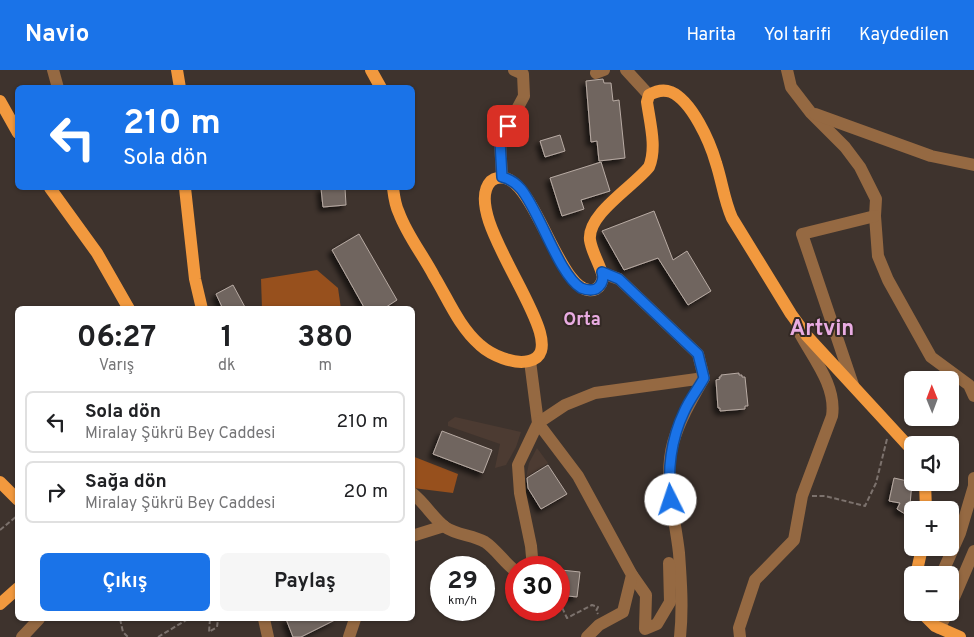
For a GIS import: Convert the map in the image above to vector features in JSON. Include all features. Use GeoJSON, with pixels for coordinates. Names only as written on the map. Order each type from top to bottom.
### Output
{"type":"FeatureCollection","features":[{"type":"Feature","properties":{"kind":"main road"},"geometry":{"type":"LineString","coordinates":[[177,70],[180,85]]}},
{"type":"Feature","properties":{"kind":"main road"},"geometry":{"type":"LineString","coordinates":[[371,70],[379,85]]}},
{"type":"Feature","properties":{"kind":"main road"},"geometry":{"type":"LineString","coordinates":[[393,190],[398,213],[463,326],[480,345],[490,352],[514,360],[530,361],[536,357],[542,348],[540,329],[508,264],[484,208],[487,187],[492,181],[502,177],[515,183],[527,198],[562,264],[577,285],[582,289],[593,290],[599,287],[602,282],[602,272],[590,242],[592,225],[599,214],[631,186],[649,167],[653,151],[649,95],[657,91],[672,93],[689,109],[705,136],[712,150],[727,207],[732,218],[791,314],[807,336],[904,441]]}},
{"type":"Feature","properties":{"kind":"main road"},"geometry":{"type":"LineString","coordinates":[[0,102],[15,128]]}},
{"type":"Feature","properties":{"kind":"main road"},"geometry":{"type":"LineString","coordinates":[[51,190],[101,260],[127,306]]}},
{"type":"Feature","properties":{"kind":"main road"},"geometry":{"type":"LineString","coordinates":[[185,190],[195,279],[201,306]]}},
{"type":"Feature","properties":{"kind":"main road"},"geometry":{"type":"LineString","coordinates":[[0,482],[15,497]]}},
{"type":"Feature","properties":{"kind":"main road"},"geometry":{"type":"LineString","coordinates":[[0,604],[15,591]]}},
{"type":"Feature","properties":{"kind":"main road"},"geometry":{"type":"LineString","coordinates":[[928,621],[960,637]]}},
{"type":"Feature","properties":{"kind":"street"},"geometry":{"type":"LineString","coordinates":[[53,70],[57,85]]}},
{"type":"Feature","properties":{"kind":"street"},"geometry":{"type":"LineString","coordinates":[[502,177],[500,141],[524,96],[523,74],[514,70]]}},
{"type":"Feature","properties":{"kind":"street"},"geometry":{"type":"LineString","coordinates":[[626,70],[649,95]]}},
{"type":"Feature","properties":{"kind":"street"},"geometry":{"type":"LineString","coordinates":[[787,70],[791,87],[810,113],[845,147],[860,167],[876,199],[875,216],[878,256],[888,280],[931,357],[969,385],[974,396]]}},
{"type":"Feature","properties":{"kind":"street"},"geometry":{"type":"LineString","coordinates":[[810,113],[931,156],[974,165]]}},
{"type":"Feature","properties":{"kind":"street"},"geometry":{"type":"LineString","coordinates":[[853,385],[802,234],[875,216]]}},
{"type":"Feature","properties":{"kind":"street"},"geometry":{"type":"LineString","coordinates":[[602,272],[619,279],[698,354],[704,378],[684,411],[673,444],[668,483],[679,553],[682,616],[680,637]]}},
{"type":"Feature","properties":{"kind":"street"},"geometry":{"type":"LineString","coordinates":[[740,637],[739,628],[755,580],[794,540],[802,496],[834,406],[827,381],[803,340],[791,314]]}},
{"type":"Feature","properties":{"kind":"street"},"geometry":{"type":"LineString","coordinates":[[530,361],[538,423],[578,476],[632,575],[646,595],[645,629],[658,624],[670,602],[669,563]]}},
{"type":"Feature","properties":{"kind":"street"},"geometry":{"type":"LineString","coordinates":[[532,556],[520,493],[518,465],[538,423],[565,405],[595,393],[704,378]]}},
{"type":"Feature","properties":{"kind":"street"},"geometry":{"type":"LineString","coordinates":[[945,566],[960,533],[974,486],[974,478]]}},
{"type":"Feature","properties":{"kind":"street"},"geometry":{"type":"LineString","coordinates":[[415,495],[444,526],[484,542],[505,561]]}},
{"type":"Feature","properties":{"kind":"street"},"geometry":{"type":"LineString","coordinates":[[415,535],[444,526]]}},
{"type":"Feature","properties":{"kind":"street"},"geometry":{"type":"LineString","coordinates":[[959,586],[974,551]]}},
{"type":"Feature","properties":{"kind":"street"},"geometry":{"type":"LineString","coordinates":[[587,637],[599,625],[622,612],[632,575]]}},
{"type":"Feature","properties":{"kind":"street"},"geometry":{"type":"LineString","coordinates":[[22,637],[37,621]]}},
{"type":"Feature","properties":{"kind":"street"},"geometry":{"type":"LineString","coordinates":[[264,621],[268,637]]}},
{"type":"Feature","properties":{"kind":"street"},"geometry":{"type":"LineString","coordinates":[[349,637],[354,621]]}},
{"type":"Feature","properties":{"kind":"street"},"geometry":{"type":"LineString","coordinates":[[939,628],[943,621]]}},
{"type":"Feature","properties":{"kind":"path"},"geometry":{"type":"LineString","coordinates":[[802,496],[825,496],[865,506],[876,484],[890,425]]}},
{"type":"Feature","properties":{"kind":"path"},"geometry":{"type":"LineString","coordinates":[[0,530],[15,518]]}},
{"type":"Feature","properties":{"kind":"path"},"geometry":{"type":"LineString","coordinates":[[570,617],[592,606],[598,607],[596,611],[598,616],[608,621]]}},
{"type":"Feature","properties":{"kind":"path"},"geometry":{"type":"LineString","coordinates":[[120,621],[123,632],[128,637]]}},
{"type":"Feature","properties":{"kind":"path"},"geometry":{"type":"LineString","coordinates":[[158,637],[185,621]]}},
{"type":"Feature","properties":{"kind":"path"},"geometry":{"type":"LineString","coordinates":[[210,621],[209,632],[217,627],[218,621]]}},
{"type":"Feature","properties":{"kind":"shaded area"},"geometry":{"type":"Polygon","coordinates":[[[317,270],[338,288],[341,306],[262,306],[261,279],[317,270]]]}},
{"type":"Feature","properties":{"kind":"shaded area"},"geometry":{"type":"Polygon","coordinates":[[[455,417],[521,432],[516,447],[506,465],[495,468],[500,444],[448,426],[448,422],[455,417]]]}},
{"type":"Feature","properties":{"kind":"shaded area"},"geometry":{"type":"Polygon","coordinates":[[[537,448],[548,463],[526,478],[529,463],[537,448]]]}},
{"type":"Feature","properties":{"kind":"shaded area"},"geometry":{"type":"Polygon","coordinates":[[[415,457],[458,474],[453,493],[415,488],[415,457]]]}},
{"type":"Feature","properties":{"kind":"building"},"geometry":{"type":"Polygon","coordinates":[[[603,79],[604,83],[611,83],[613,101],[619,100],[625,158],[599,161],[597,141],[591,142],[586,81],[603,79]]]}},
{"type":"Feature","properties":{"kind":"building"},"geometry":{"type":"Polygon","coordinates":[[[560,135],[565,151],[545,157],[540,141],[560,135]]]}},
{"type":"Feature","properties":{"kind":"building"},"geometry":{"type":"Polygon","coordinates":[[[601,162],[610,191],[581,200],[584,209],[562,216],[550,178],[601,162]]]}},
{"type":"Feature","properties":{"kind":"building"},"geometry":{"type":"Polygon","coordinates":[[[321,190],[345,190],[346,205],[323,207],[321,190]]]}},
{"type":"Feature","properties":{"kind":"building"},"geometry":{"type":"Polygon","coordinates":[[[654,211],[673,260],[687,251],[711,291],[688,305],[658,258],[624,270],[602,231],[654,211]]]}},
{"type":"Feature","properties":{"kind":"building"},"geometry":{"type":"Polygon","coordinates":[[[359,234],[397,300],[388,306],[363,306],[332,250],[359,234]]]}},
{"type":"Feature","properties":{"kind":"building"},"geometry":{"type":"Polygon","coordinates":[[[233,285],[244,306],[222,306],[216,294],[233,285]]]}},
{"type":"Feature","properties":{"kind":"building"},"geometry":{"type":"Polygon","coordinates":[[[739,373],[742,377],[745,377],[748,406],[745,406],[745,409],[720,411],[720,408],[718,408],[716,380],[720,379],[721,375],[739,373]]]}},
{"type":"Feature","properties":{"kind":"building"},"geometry":{"type":"Polygon","coordinates":[[[442,431],[492,450],[483,473],[433,454],[442,431]]]}},
{"type":"Feature","properties":{"kind":"building"},"geometry":{"type":"Polygon","coordinates":[[[548,465],[567,494],[541,509],[528,488],[527,478],[548,465]]]}},
{"type":"Feature","properties":{"kind":"building"},"geometry":{"type":"Polygon","coordinates":[[[894,478],[904,480],[904,491],[911,491],[910,501],[904,501],[904,513],[897,509],[900,503],[889,501],[894,478]]]}},
{"type":"Feature","properties":{"kind":"building"},"geometry":{"type":"Polygon","coordinates":[[[570,571],[580,572],[577,597],[570,596],[570,571]]]}},
{"type":"Feature","properties":{"kind":"building"},"geometry":{"type":"Polygon","coordinates":[[[287,621],[333,621],[301,637],[293,637],[287,621]]]}},
{"type":"Feature","properties":{"kind":"district","name":"Orta"},"geometry":{"type":"Point","coordinates":[582,320]}},
{"type":"Feature","properties":{"kind":"district","name":"Artvin"},"geometry":{"type":"Point","coordinates":[822,329]}},
{"type":"Feature","properties":{"kind":"route"},"geometry":{"type":"LineString","coordinates":[[508,126],[500,141],[502,177],[515,183],[521,189],[572,280],[582,289],[593,290],[599,287],[602,282],[602,272],[619,279],[698,354],[704,378],[684,411],[673,444],[668,483],[671,500]]}}]}
